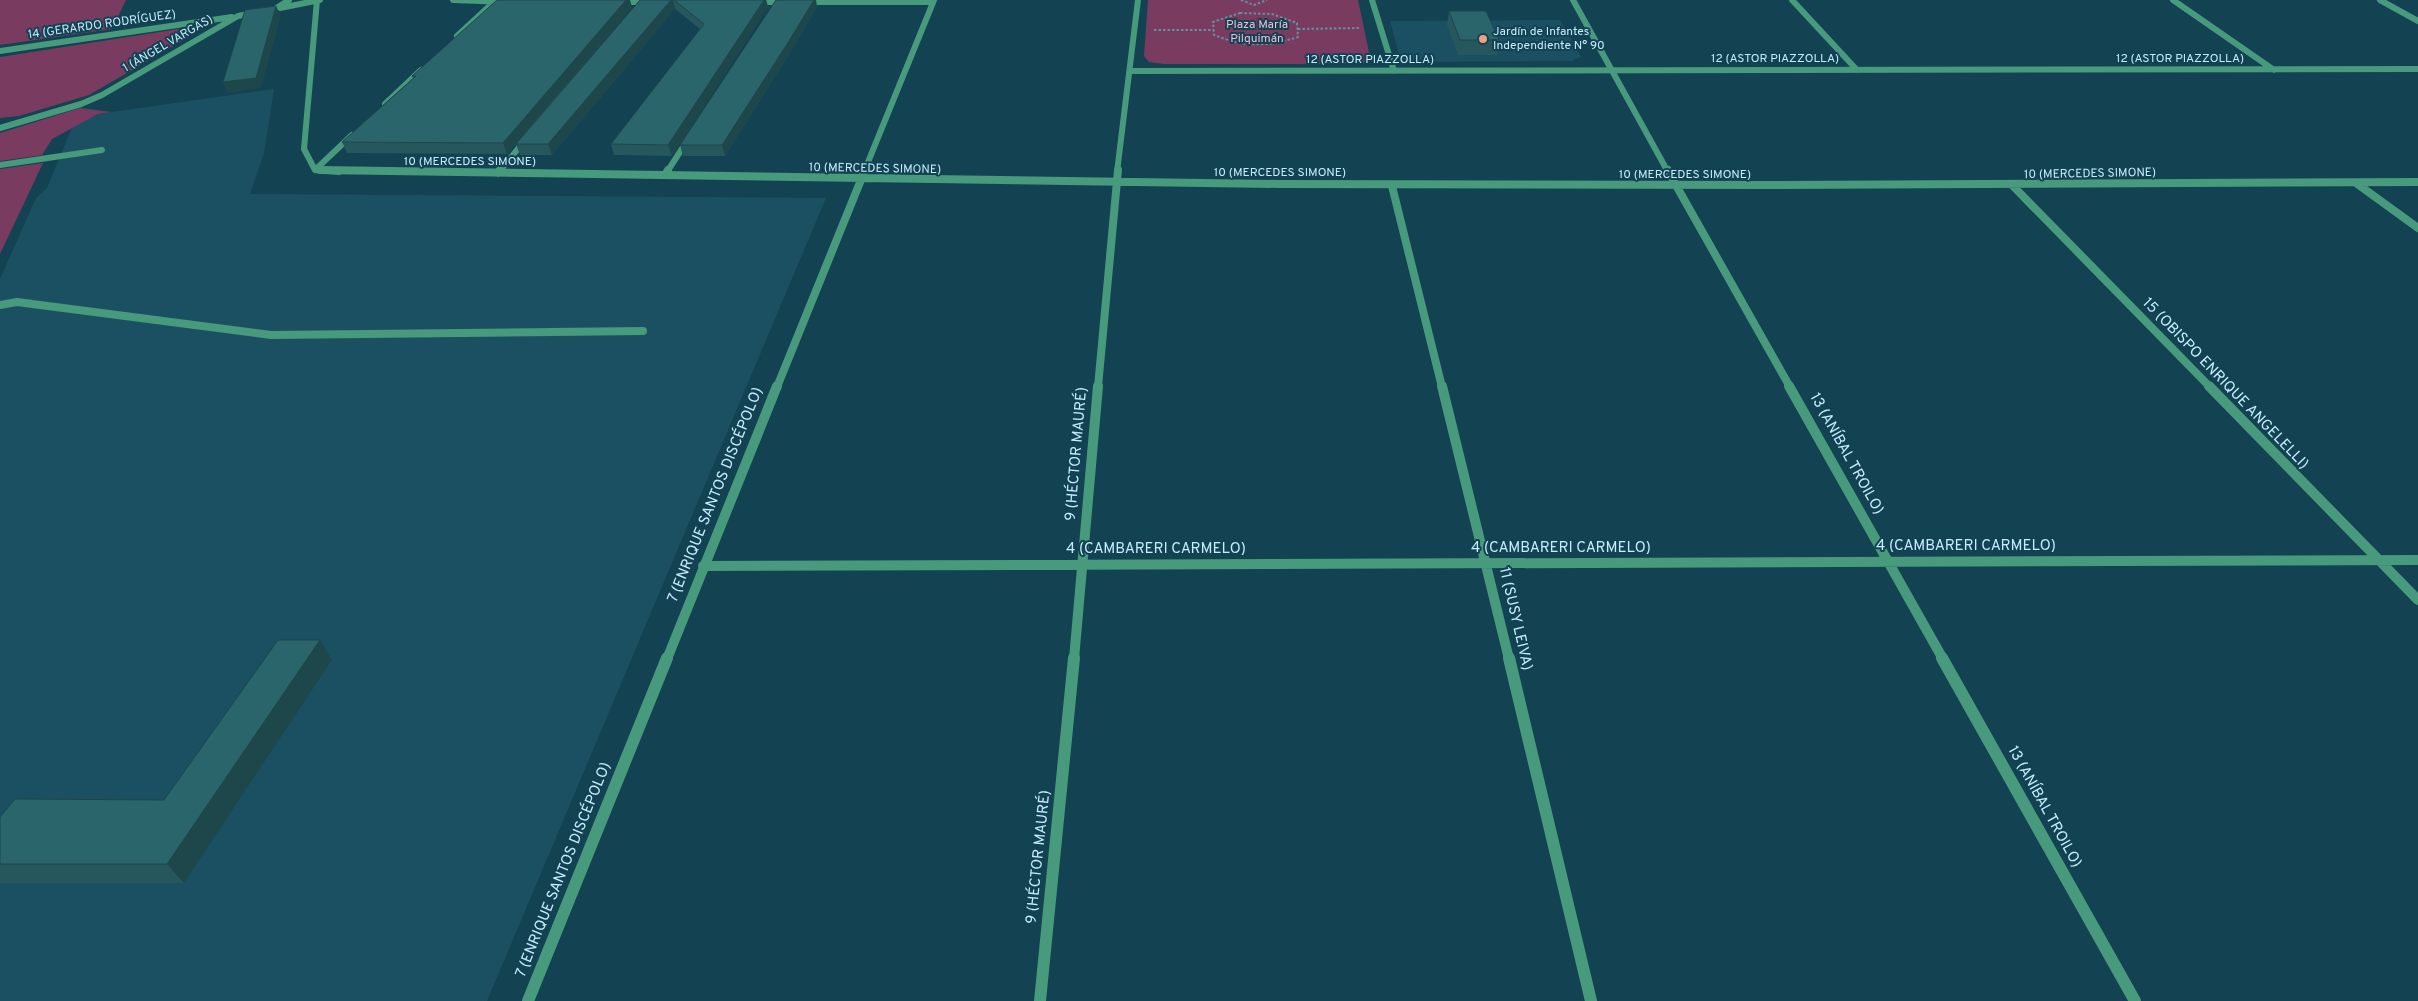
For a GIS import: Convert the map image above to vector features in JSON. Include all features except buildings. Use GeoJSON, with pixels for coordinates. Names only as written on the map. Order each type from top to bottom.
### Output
{"type":"FeatureCollection","features":[{"type":"Feature","properties":{"kind":"street","name":"1 (ÁNGEL VARGAS)"},"geometry":{"type":"LineString","coordinates":[[0,128],[102,95],[238,16],[276,9],[288,0]]}},
{"type":"Feature","properties":{"kind":"street"},"geometry":{"type":"LineString","coordinates":[[276,9],[318,0],[304,149],[315,170],[358,130]]}},
{"type":"Feature","properties":{"kind":"street"},"geometry":{"type":"LineString","coordinates":[[453,0],[513,2]]}},
{"type":"Feature","properties":{"kind":"street","name":"9 (HÉCTOR MAURÉ)"},"geometry":{"type":"LineString","coordinates":[[1040,1001],[1083,565],[1116,183],[1131,71],[1138,0]]}},
{"type":"Feature","properties":{"kind":"street"},"geometry":{"type":"LineString","coordinates":[[1372,0],[1394,71]]}},
{"type":"Feature","properties":{"kind":"street","name":"13 (ANÍBAL TROILO)"},"geometry":{"type":"LineString","coordinates":[[1574,0],[1677,187],[2135,1001]]}},
{"type":"Feature","properties":{"kind":"street"},"geometry":{"type":"LineString","coordinates":[[1792,0],[1857,70]]}},
{"type":"Feature","properties":{"kind":"street"},"geometry":{"type":"LineString","coordinates":[[2173,0],[2274,70]]}},
{"type":"Feature","properties":{"kind":"street"},"geometry":{"type":"LineString","coordinates":[[2380,0],[2418,21]]}},
{"type":"Feature","properties":{"kind":"street"},"geometry":{"type":"LineString","coordinates":[[450,42],[495,1]]}},
{"type":"Feature","properties":{"kind":"street"},"geometry":{"type":"LineString","coordinates":[[636,9],[643,1]]}},
{"type":"Feature","properties":{"kind":"street"},"geometry":{"type":"LineString","coordinates":[[771,10],[777,1]]}},
{"type":"Feature","properties":{"kind":"street"},"geometry":{"type":"LineString","coordinates":[[748,2],[933,1]]}},
{"type":"Feature","properties":{"kind":"street","name":"7 (ENRIQUE SANTOS DISCÉPOLO)"},"geometry":{"type":"LineString","coordinates":[[528,1001],[933,1]]}},
{"type":"Feature","properties":{"kind":"street"},"geometry":{"type":"LineString","coordinates":[[612,2],[652,2]]}},
{"type":"Feature","properties":{"kind":"street","name":"14 (GERARDO RODRÍGUEZ)"},"geometry":{"type":"LineString","coordinates":[[0,51],[238,16]]}},
{"type":"Feature","properties":{"kind":"street"},"geometry":{"type":"LineString","coordinates":[[379,110],[429,63]]}},
{"type":"Feature","properties":{"kind":"street","name":"12 (ASTOR PIAZZOLLA)"},"geometry":{"type":"LineString","coordinates":[[1131,71],[2418,69]]}},
{"type":"Feature","properties":{"kind":"street"},"geometry":{"type":"LineString","coordinates":[[666,175],[692,134]]}},
{"type":"Feature","properties":{"kind":"street"},"geometry":{"type":"LineString","coordinates":[[498,173],[529,136]]}},
{"type":"Feature","properties":{"kind":"street"},"geometry":{"type":"LineString","coordinates":[[0,165],[102,150]]}},
{"type":"Feature","properties":{"kind":"street","name":"10 (MERCEDES SIMONE)"},"geometry":{"type":"LineString","coordinates":[[315,170],[345,172],[666,175],[860,181],[1392,186],[2013,186],[2418,182]]}},
{"type":"Feature","properties":{"kind":"street"},"geometry":{"type":"LineString","coordinates":[[2356,182],[2418,228]]}},
{"type":"Feature","properties":{"kind":"street","name":"11 (SUSY LEIVA)"},"geometry":{"type":"LineString","coordinates":[[1392,186],[1486,563],[1591,1001]]}},
{"type":"Feature","properties":{"kind":"street","name":"15 (OBISPO ENRIQUE ANGELELLI)"},"geometry":{"type":"LineString","coordinates":[[2013,186],[2418,600]]}},
{"type":"Feature","properties":{"kind":"street"},"geometry":{"type":"LineString","coordinates":[[0,305],[17,302],[271,335],[643,331]]}},
{"type":"Feature","properties":{"kind":"street","name":"4 (CAMBARERI CARMELO)"},"geometry":{"type":"LineString","coordinates":[[703,566],[2418,560]]}},
{"type":"Feature","properties":{"kind":"path"},"geometry":{"type":"LineString","coordinates":[[1241,0],[1254,5],[1267,0]]}},
{"type":"Feature","properties":{"kind":"path"},"geometry":{"type":"LineString","coordinates":[[1254,5],[1254,14]]}},
{"type":"Feature","properties":{"kind":"path"},"geometry":{"type":"LineString","coordinates":[[1240,13],[1272,14],[1297,23],[1298,29],[1298,37],[1272,46],[1237,45],[1214,35],[1213,22],[1240,13]]}},
{"type":"Feature","properties":{"kind":"path"},"geometry":{"type":"LineString","coordinates":[[1298,29],[1381,28]]}},
{"type":"Feature","properties":{"kind":"path"},"geometry":{"type":"LineString","coordinates":[[1135,30],[1214,30]]}},
{"type":"Feature","properties":{"kind":"shaded area","name":"Jardín de Infantes Independiente N° 90"},"geometry":{"type":"Polygon","coordinates":[[[1560,20],[1581,57],[1572,61],[1413,62],[1400,58],[1390,21],[1560,20]]]}},
{"type":"Feature","properties":{"kind":"shaded area"},"geometry":{"type":"Polygon","coordinates":[[[274,89],[264,153],[250,194],[826,198],[487,1001],[0,1001],[0,279],[36,198],[47,188],[72,128],[98,114],[274,89]]]}},
{"type":"Feature","properties":{"kind":"green space"},"geometry":{"type":"Polygon","coordinates":[[[0,0],[126,0],[112,29],[0,45],[0,0]]]}},
{"type":"Feature","properties":{"kind":"green space","name":"Plaza María Pilquimán"},"geometry":{"type":"Polygon","coordinates":[[[1148,0],[1358,0],[1370,57],[1367,62],[1353,64],[1164,64],[1149,62],[1144,56],[1148,0]]]}},
{"type":"Feature","properties":{"kind":"green space"},"geometry":{"type":"Polygon","coordinates":[[[179,29],[190,31],[189,37],[89,95],[19,116],[0,118],[0,57],[179,29]]]}},
{"type":"Feature","properties":{"kind":"green space"},"geometry":{"type":"Polygon","coordinates":[[[80,108],[111,112],[98,114],[52,139],[42,155],[0,161],[0,133],[80,108]]]}},
{"type":"Feature","properties":{"kind":"green space"},"geometry":{"type":"Polygon","coordinates":[[[43,163],[0,254],[0,169],[43,163]]]}},
{"type":"Feature","properties":{"kind":"place","name":"Jardín de Infantes Independiente N° 90"},"geometry":{"type":"Point","coordinates":[1483,39]}}]}
